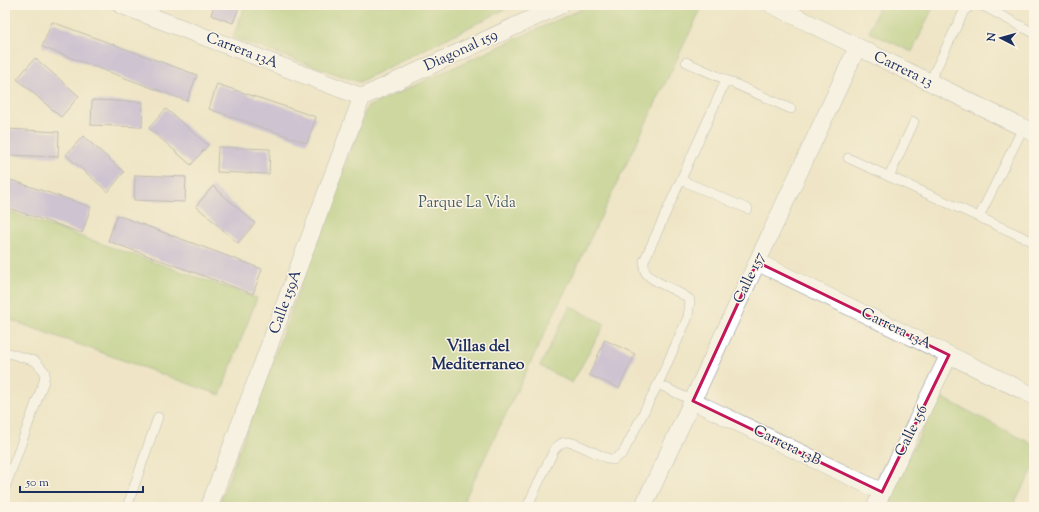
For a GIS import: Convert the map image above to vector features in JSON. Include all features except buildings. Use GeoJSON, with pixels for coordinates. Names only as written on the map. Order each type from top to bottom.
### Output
{"type":"FeatureCollection","features":[{"type":"Feature","properties":{"kind":"street","name":"Diagonal 159"},"geometry":{"type":"LineString","coordinates":[[362,97],[561,5]]}},
{"type":"Feature","properties":{"kind":"street","name":"Carrera 13"},"geometry":{"type":"LineString","coordinates":[[772,5],[1029,131]]}},
{"type":"Feature","properties":{"kind":"street","name":"Carrera 13A"},"geometry":{"type":"LineString","coordinates":[[129,6],[362,97]]}},
{"type":"Feature","properties":{"kind":"street","name":"Calle 157"},"geometry":{"type":"LineString","coordinates":[[643,507],[857,48]]}},
{"type":"Feature","properties":{"kind":"street","name":"Calle 159A"},"geometry":{"type":"LineString","coordinates":[[209,507],[362,97]]}},
{"type":"Feature","properties":{"kind":"street","name":"Carrera 13A"},"geometry":{"type":"LineString","coordinates":[[757,262],[1034,396]]}},
{"type":"Feature","properties":{"kind":"street","name":"Calle 156"},"geometry":{"type":"LineString","coordinates":[[878,500],[949,355]]}},
{"type":"Feature","properties":{"kind":"street","name":"Carrera 13B"},"geometry":{"type":"LineString","coordinates":[[693,401],[878,500]]}},
{"type":"Feature","properties":{"kind":"lane"},"geometry":{"type":"LineString","coordinates":[[929,83],[964,11],[972,5]]}},
{"type":"Feature","properties":{"kind":"lane"},"geometry":{"type":"LineString","coordinates":[[976,5],[983,6],[1034,33]]}},
{"type":"Feature","properties":{"kind":"lane"},"geometry":{"type":"LineString","coordinates":[[686,62],[791,109]]}},
{"type":"Feature","properties":{"kind":"lane"},"geometry":{"type":"LineString","coordinates":[[527,507],[554,450],[561,443],[567,441],[603,458],[612,460],[622,453],[658,384],[688,317],[690,300],[683,293],[650,278],[645,271],[644,261],[726,80]]}},
{"type":"Feature","properties":{"kind":"lane"},"geometry":{"type":"LineString","coordinates":[[889,176],[914,122]]}},
{"type":"Feature","properties":{"kind":"lane"},"geometry":{"type":"LineString","coordinates":[[979,217],[1029,131]]}},
{"type":"Feature","properties":{"kind":"lane"},"geometry":{"type":"LineString","coordinates":[[848,158],[1034,242]]}},
{"type":"Feature","properties":{"kind":"lane"},"geometry":{"type":"LineString","coordinates":[[681,180],[748,209]]}},
{"type":"Feature","properties":{"kind":"lane"},"geometry":{"type":"LineString","coordinates":[[5,352],[35,361],[44,372],[44,381],[8,471],[5,488]]}},
{"type":"Feature","properties":{"kind":"lane"},"geometry":{"type":"LineString","coordinates":[[658,384],[693,401]]}},
{"type":"Feature","properties":{"kind":"lane"},"geometry":{"type":"LineString","coordinates":[[127,507],[158,416]]}},
{"type":"Feature","properties":{"kind":"highlighted area"},"geometry":{"type":"Polygon","coordinates":[[[757,262],[949,355],[882,492],[693,401],[757,262]]]}},
{"type":"Feature","properties":{"kind":"green space"},"geometry":{"type":"Polygon","coordinates":[[[245,5],[514,5],[359,82],[233,38],[245,5]]]}},
{"type":"Feature","properties":{"kind":"green space","name":"Parque La Vida"},"geometry":{"type":"Polygon","coordinates":[[[590,5],[703,5],[461,507],[218,507],[367,107],[590,5]]]}},
{"type":"Feature","properties":{"kind":"green space"},"geometry":{"type":"Polygon","coordinates":[[[879,5],[934,5],[912,52],[869,32],[879,5]]]}},
{"type":"Feature","properties":{"kind":"green space"},"geometry":{"type":"Polygon","coordinates":[[[5,210],[257,298],[220,395],[5,318],[5,210]]]}},
{"type":"Feature","properties":{"kind":"green space"},"geometry":{"type":"Polygon","coordinates":[[[570,306],[605,324],[572,383],[540,366],[570,306]]]}},
{"type":"Feature","properties":{"kind":"green space"},"geometry":{"type":"Polygon","coordinates":[[[939,396],[1034,445],[1034,468],[1012,507],[884,507],[939,396]]]}},
{"type":"Feature","properties":{"kind":"district","name":"Villas del Mediterraneo"},"geometry":{"type":"Point","coordinates":[478,356]}}]}
